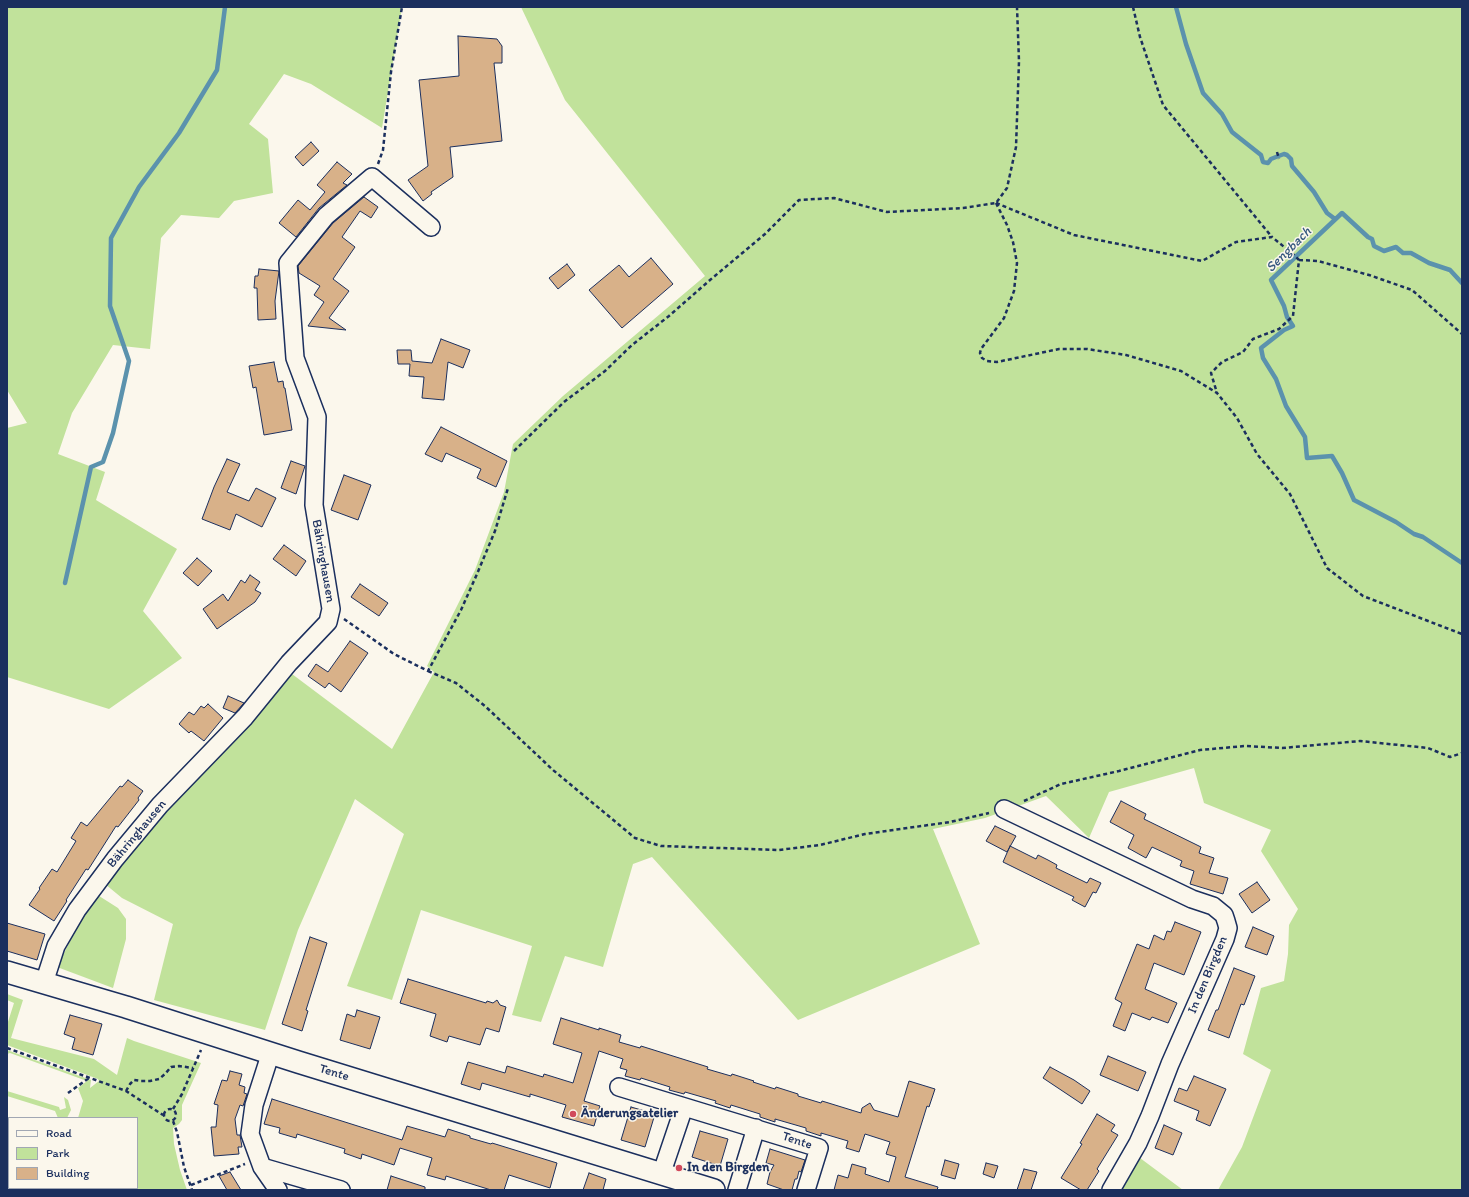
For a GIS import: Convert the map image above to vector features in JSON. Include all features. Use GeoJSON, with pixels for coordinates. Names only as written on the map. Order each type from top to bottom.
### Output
{"type":"FeatureCollection","features":[{"type":"Feature","properties":{"kind":"main road","name":"Tente"},"geometry":{"type":"LineString","coordinates":[[7,972],[271,1052],[298,1062],[714,1190]]}},
{"type":"Feature","properties":{"kind":"street"},"geometry":{"type":"LineString","coordinates":[[372,178],[431,226]]}},
{"type":"Feature","properties":{"kind":"street","name":"Bähringhausen"},"geometry":{"type":"LineString","coordinates":[[44,983],[56,946],[77,910],[115,859],[160,805],[245,717],[289,663],[328,622],[331,609],[314,505],[317,417],[295,358],[288,263],[326,216],[372,178]]}},
{"type":"Feature","properties":{"kind":"street","name":"In den Birgden"},"geometry":{"type":"LineString","coordinates":[[1004,809],[1192,899],[1213,906],[1224,915],[1228,928],[1138,1143],[1111,1190]]}},
{"type":"Feature","properties":{"kind":"street"},"geometry":{"type":"LineString","coordinates":[[271,1052],[254,1105],[250,1134],[260,1163],[278,1190]]}},
{"type":"Feature","properties":{"kind":"street","name":"Tente"},"geometry":{"type":"LineString","coordinates":[[619,1087],[819,1148],[806,1190]]}},
{"type":"Feature","properties":{"kind":"street"},"geometry":{"type":"LineString","coordinates":[[662,1174],[684,1107]]}},
{"type":"Feature","properties":{"kind":"street"},"geometry":{"type":"LineString","coordinates":[[737,1190],[756,1128]]}},
{"type":"Feature","properties":{"kind":"street"},"geometry":{"type":"LineString","coordinates":[[260,1163],[341,1190]]}},
{"type":"Feature","properties":{"kind":"path"},"geometry":{"type":"LineString","coordinates":[[372,178],[384,150],[392,72],[402,7]]}},
{"type":"Feature","properties":{"kind":"path"},"geometry":{"type":"LineString","coordinates":[[996,203],[1007,188],[1016,147],[1019,61],[1017,7]]}},
{"type":"Feature","properties":{"kind":"path"},"geometry":{"type":"LineString","coordinates":[[1133,7],[1140,37],[1163,105],[1272,237],[1299,260],[1318,261],[1369,275],[1412,290],[1462,334]]}},
{"type":"Feature","properties":{"kind":"path"},"geometry":{"type":"LineString","coordinates":[[1277,152],[1279,159]]}},
{"type":"Feature","properties":{"kind":"path"},"geometry":{"type":"LineString","coordinates":[[514,451],[564,402],[605,371],[632,345],[669,316],[765,234],[799,200],[834,198],[886,212],[963,208],[996,203],[1074,235],[1202,261],[1236,242],[1272,237]]}},
{"type":"Feature","properties":{"kind":"path"},"geometry":{"type":"LineString","coordinates":[[996,203],[1007,225],[1013,242],[1017,263],[1014,291],[1004,318],[981,349],[980,353],[982,358],[987,362],[997,362],[1059,349],[1087,349],[1126,354],[1181,371],[1217,393]]}},
{"type":"Feature","properties":{"kind":"path"},"geometry":{"type":"LineString","coordinates":[[1299,260],[1293,316],[1279,329],[1253,340],[1243,352],[1222,362],[1211,373],[1217,393],[1236,418],[1257,454],[1290,494],[1327,568],[1363,596],[1462,634]]}},
{"type":"Feature","properties":{"kind":"path"},"geometry":{"type":"LineString","coordinates":[[428,671],[461,610],[477,574],[495,531],[508,488]]}},
{"type":"Feature","properties":{"kind":"path"},"geometry":{"type":"LineString","coordinates":[[331,609],[366,636],[394,654],[456,683],[485,706],[553,770],[635,838],[662,846],[779,850],[820,845],[865,834],[950,822],[1004,809],[1061,784],[1200,750],[1246,746],[1282,748],[1360,741],[1428,748],[1450,757],[1462,752]]}},
{"type":"Feature","properties":{"kind":"path"},"geometry":{"type":"LineString","coordinates":[[7,1048],[126,1091],[164,1115],[166,1121],[173,1121]]}},
{"type":"Feature","properties":{"kind":"path"},"geometry":{"type":"LineString","coordinates":[[173,1110],[182,1094],[201,1050]]}},
{"type":"Feature","properties":{"kind":"path"},"geometry":{"type":"LineString","coordinates":[[126,1091],[134,1080],[142,1082],[158,1079],[171,1067],[179,1066],[193,1068]]}},
{"type":"Feature","properties":{"kind":"path"},"geometry":{"type":"LineString","coordinates":[[68,1093],[90,1078]]}},
{"type":"Feature","properties":{"kind":"path"},"geometry":{"type":"LineString","coordinates":[[164,1115],[168,1109],[173,1110]]}},
{"type":"Feature","properties":{"kind":"path"},"geometry":{"type":"LineString","coordinates":[[173,1110],[176,1112],[176,1119],[173,1121]]}},
{"type":"Feature","properties":{"kind":"path"},"geometry":{"type":"LineString","coordinates":[[173,1121],[177,1132],[184,1167],[192,1190]]}},
{"type":"Feature","properties":{"kind":"path"},"geometry":{"type":"LineString","coordinates":[[190,1184],[260,1163]]}},
{"type":"Feature","properties":{"kind":"green space"},"geometry":{"type":"Polygon","coordinates":[[[7,7],[402,7],[382,128],[311,84],[284,74],[249,124],[268,139],[273,193],[234,201],[219,218],[181,215],[161,238],[150,349],[113,345],[72,413],[58,454],[105,472],[96,500],[177,549],[143,611],[182,658],[109,709],[7,677],[7,428],[27,423],[7,390],[7,7]]]}},
{"type":"Feature","properties":{"kind":"green space"},"geometry":{"type":"Polygon","coordinates":[[[521,7],[1462,7],[1462,1190],[1218,1190],[1242,1147],[1271,1070],[1243,1054],[1261,988],[1284,981],[1288,954],[1289,925],[1298,909],[1261,851],[1271,830],[1204,803],[1194,768],[1109,792],[1089,838],[1046,796],[985,818],[933,829],[980,944],[798,1020],[652,857],[633,864],[603,967],[565,956],[541,1022],[512,1015],[532,946],[421,910],[392,1000],[347,986],[404,834],[355,799],[298,930],[265,1030],[154,1000],[173,924],[122,898],[105,884],[161,813],[241,735],[292,674],[392,749],[434,672],[427,666],[475,570],[504,492],[513,444],[563,396],[705,276],[565,100],[521,7]]]}},
{"type":"Feature","properties":{"kind":"green space"},"geometry":{"type":"Polygon","coordinates":[[[96,894],[118,908],[126,919],[126,939],[113,988],[57,967],[81,919],[96,894]]]}},
{"type":"Feature","properties":{"kind":"green space"},"geometry":{"type":"Polygon","coordinates":[[[7,994],[23,1000],[11,1038],[94,1059],[117,1075],[127,1038],[201,1063],[182,1105],[182,1120],[173,1128],[174,1144],[180,1170],[187,1190],[31,1190],[138,1189],[138,1117],[78,1117],[83,1101],[78,1088],[87,1081],[10,1053],[7,1054],[7,1050],[91,1080],[90,1088],[99,1081],[98,1079],[7,1045],[7,1025],[14,1003],[7,1000],[7,994]]]}},
{"type":"Feature","properties":{"kind":"green space"},"geometry":{"type":"Polygon","coordinates":[[[7,1091],[59,1107],[60,1110],[66,1108],[64,1097],[68,1100],[71,1110],[68,1117],[58,1117],[55,1111],[7,1096],[7,1091]]]}},
{"type":"Feature","properties":{"kind":"green space"},"geometry":{"type":"Polygon","coordinates":[[[1140,1158],[1183,1190],[1119,1190],[1140,1158]]]}},
{"type":"Feature","properties":{"kind":"building"},"geometry":{"type":"Polygon","coordinates":[[[458,36],[497,39],[502,46],[502,63],[494,63],[502,141],[450,147],[453,177],[431,192],[432,194],[423,201],[408,180],[428,166],[419,80],[459,76],[458,36]]]}},
{"type":"Feature","properties":{"kind":"building"},"geometry":{"type":"Polygon","coordinates":[[[311,142],[319,151],[303,166],[295,157],[311,142]]]}},
{"type":"Feature","properties":{"kind":"building"},"geometry":{"type":"Polygon","coordinates":[[[337,162],[352,174],[343,183],[347,185],[319,208],[296,237],[279,223],[298,200],[310,210],[325,192],[317,185],[337,162]]]}},
{"type":"Feature","properties":{"kind":"building"},"geometry":{"type":"Polygon","coordinates":[[[364,197],[378,207],[371,218],[360,211],[342,237],[355,247],[333,279],[349,291],[329,318],[346,330],[308,326],[324,302],[314,295],[320,286],[299,273],[298,266],[333,223],[364,197]]]}},
{"type":"Feature","properties":{"kind":"building"},"geometry":{"type":"Polygon","coordinates":[[[651,258],[673,284],[622,328],[589,290],[619,265],[629,277],[651,258]]]}},
{"type":"Feature","properties":{"kind":"building"},"geometry":{"type":"Polygon","coordinates":[[[567,264],[575,275],[558,289],[549,278],[567,264]]]}},
{"type":"Feature","properties":{"kind":"building"},"geometry":{"type":"Polygon","coordinates":[[[259,269],[279,271],[275,301],[276,319],[258,320],[257,288],[254,288],[255,276],[258,276],[259,269]]]}},
{"type":"Feature","properties":{"kind":"building"},"geometry":{"type":"Polygon","coordinates":[[[441,339],[470,350],[463,368],[448,362],[444,400],[422,398],[424,377],[409,376],[410,364],[398,364],[397,350],[411,350],[412,361],[432,363],[441,339]]]}},
{"type":"Feature","properties":{"kind":"building"},"geometry":{"type":"Polygon","coordinates":[[[274,362],[278,382],[283,381],[285,388],[292,430],[264,435],[256,387],[253,388],[249,366],[274,362]]]}},
{"type":"Feature","properties":{"kind":"building"},"geometry":{"type":"Polygon","coordinates":[[[441,427],[507,461],[496,487],[477,478],[481,469],[446,453],[442,462],[425,454],[441,427]]]}},
{"type":"Feature","properties":{"kind":"building"},"geometry":{"type":"Polygon","coordinates":[[[227,459],[240,464],[227,492],[249,501],[256,488],[276,498],[262,527],[236,514],[230,530],[202,519],[214,487],[227,459]]]}},
{"type":"Feature","properties":{"kind":"building"},"geometry":{"type":"Polygon","coordinates":[[[291,461],[305,466],[296,494],[281,488],[291,461]]]}},
{"type":"Feature","properties":{"kind":"building"},"geometry":{"type":"Polygon","coordinates":[[[344,475],[371,485],[358,520],[331,510],[344,475]]]}},
{"type":"Feature","properties":{"kind":"building"},"geometry":{"type":"Polygon","coordinates":[[[284,545],[306,561],[296,576],[273,559],[284,545]]]}},
{"type":"Feature","properties":{"kind":"building"},"geometry":{"type":"Polygon","coordinates":[[[197,558],[212,571],[198,586],[183,573],[197,558]]]}},
{"type":"Feature","properties":{"kind":"building"},"geometry":{"type":"Polygon","coordinates":[[[250,575],[260,582],[255,590],[261,593],[255,602],[217,629],[203,609],[223,594],[228,601],[241,580],[245,583],[250,575]]]}},
{"type":"Feature","properties":{"kind":"building"},"geometry":{"type":"Polygon","coordinates":[[[360,584],[388,603],[379,616],[351,597],[360,584]]]}},
{"type":"Feature","properties":{"kind":"building"},"geometry":{"type":"Polygon","coordinates":[[[350,641],[368,653],[341,692],[329,683],[325,688],[308,676],[316,664],[328,672],[350,641]]]}},
{"type":"Feature","properties":{"kind":"building"},"geometry":{"type":"Polygon","coordinates":[[[228,696],[244,703],[235,713],[223,708],[228,696]]]}},
{"type":"Feature","properties":{"kind":"building"},"geometry":{"type":"Polygon","coordinates":[[[208,704],[223,718],[204,741],[191,731],[189,733],[179,724],[189,712],[194,715],[201,706],[204,708],[208,704]]]}},
{"type":"Feature","properties":{"kind":"building"},"geometry":{"type":"Polygon","coordinates":[[[128,780],[143,791],[138,798],[139,800],[118,827],[116,826],[88,870],[86,869],[54,921],[29,905],[52,869],[57,872],[76,841],[71,838],[81,822],[87,826],[120,786],[122,787],[128,780]]]}},
{"type":"Feature","properties":{"kind":"building"},"geometry":{"type":"Polygon","coordinates":[[[1121,801],[1146,814],[1144,819],[1201,847],[1199,853],[1214,858],[1209,873],[1228,878],[1223,894],[1190,884],[1194,871],[1180,866],[1182,861],[1152,847],[1146,858],[1128,848],[1134,835],[1110,822],[1121,801]]]}},
{"type":"Feature","properties":{"kind":"building"},"geometry":{"type":"Polygon","coordinates":[[[995,826],[1016,836],[1007,852],[986,841],[995,826]]]}},
{"type":"Feature","properties":{"kind":"building"},"geometry":{"type":"Polygon","coordinates":[[[1010,846],[1036,859],[1038,855],[1057,865],[1056,868],[1087,883],[1090,878],[1101,883],[1096,893],[1093,892],[1085,907],[1072,900],[1074,897],[1003,862],[1010,846]]]}},
{"type":"Feature","properties":{"kind":"building"},"geometry":{"type":"Polygon","coordinates":[[[1257,882],[1270,900],[1252,913],[1239,894],[1257,882]]]}},
{"type":"Feature","properties":{"kind":"building"},"geometry":{"type":"Polygon","coordinates":[[[1175,922],[1201,932],[1184,975],[1154,963],[1145,989],[1177,1003],[1168,1023],[1152,1017],[1150,1020],[1132,1013],[1125,1031],[1113,1026],[1122,1003],[1115,999],[1137,944],[1149,949],[1154,935],[1164,940],[1167,931],[1171,932],[1175,922]]]}},
{"type":"Feature","properties":{"kind":"building"},"geometry":{"type":"Polygon","coordinates":[[[7,923],[45,934],[37,960],[7,951],[7,923]]]}},
{"type":"Feature","properties":{"kind":"building"},"geometry":{"type":"Polygon","coordinates":[[[1253,927],[1274,936],[1267,955],[1245,947],[1253,927]]]}},
{"type":"Feature","properties":{"kind":"building"},"geometry":{"type":"Polygon","coordinates":[[[310,937],[327,943],[306,1010],[308,1011],[302,1031],[282,1024],[310,937]]]}},
{"type":"Feature","properties":{"kind":"building"},"geometry":{"type":"Polygon","coordinates":[[[1234,968],[1255,976],[1244,1005],[1241,1004],[1229,1038],[1208,1030],[1216,1010],[1218,1010],[1234,968]]]}},
{"type":"Feature","properties":{"kind":"building"},"geometry":{"type":"Polygon","coordinates":[[[408,979],[486,1003],[487,1001],[493,1003],[497,1000],[500,1005],[506,1007],[499,1032],[486,1028],[480,1045],[449,1036],[447,1042],[430,1036],[436,1014],[400,1003],[408,979]]]}},
{"type":"Feature","properties":{"kind":"building"},"geometry":{"type":"Polygon","coordinates":[[[357,1010],[380,1017],[370,1049],[340,1040],[347,1014],[355,1017],[357,1010]]]}},
{"type":"Feature","properties":{"kind":"building"},"geometry":{"type":"Polygon","coordinates":[[[70,1015],[102,1024],[93,1055],[72,1049],[75,1038],[64,1034],[70,1015]]]}},
{"type":"Feature","properties":{"kind":"building"},"geometry":{"type":"Polygon","coordinates":[[[561,1018],[621,1035],[619,1042],[640,1048],[641,1046],[708,1067],[707,1069],[731,1076],[732,1074],[775,1089],[776,1087],[798,1094],[798,1096],[821,1103],[822,1101],[861,1113],[862,1108],[870,1103],[874,1110],[898,1117],[909,1081],[935,1089],[929,1107],[927,1106],[905,1177],[938,1187],[937,1190],[834,1190],[838,1175],[848,1178],[852,1164],[866,1168],[865,1174],[889,1182],[896,1157],[886,1154],[890,1142],[865,1134],[859,1152],[846,1148],[848,1141],[821,1133],[821,1136],[806,1131],[806,1128],[775,1119],[775,1122],[760,1117],[760,1114],[731,1105],[730,1108],[715,1103],[716,1101],[685,1092],[684,1094],[669,1090],[670,1087],[641,1078],[640,1080],[625,1076],[627,1070],[620,1068],[623,1059],[599,1051],[584,1101],[600,1106],[594,1126],[562,1117],[566,1105],[530,1094],[530,1097],[482,1083],[480,1090],[461,1084],[468,1062],[505,1073],[507,1066],[543,1077],[544,1074],[573,1083],[582,1053],[553,1044],[561,1018]]]}},
{"type":"Feature","properties":{"kind":"building"},"geometry":{"type":"Polygon","coordinates":[[[1108,1056],[1146,1072],[1138,1091],[1100,1075],[1108,1056]]]}},
{"type":"Feature","properties":{"kind":"building"},"geometry":{"type":"Polygon","coordinates":[[[1050,1067],[1074,1080],[1090,1091],[1082,1104],[1043,1078],[1050,1067]]]}},
{"type":"Feature","properties":{"kind":"building"},"geometry":{"type":"Polygon","coordinates":[[[230,1071],[242,1074],[239,1085],[245,1087],[244,1093],[247,1094],[243,1106],[240,1105],[235,1119],[237,1135],[240,1135],[242,1147],[238,1147],[239,1154],[214,1156],[211,1127],[216,1127],[218,1105],[214,1104],[222,1080],[227,1081],[230,1071]]]}},
{"type":"Feature","properties":{"kind":"building"},"geometry":{"type":"Polygon","coordinates":[[[1194,1076],[1226,1089],[1210,1126],[1196,1120],[1199,1111],[1174,1101],[1179,1088],[1187,1091],[1194,1076]]]}},
{"type":"Feature","properties":{"kind":"building"},"geometry":{"type":"Polygon","coordinates":[[[272,1099],[402,1140],[407,1126],[445,1137],[448,1129],[470,1136],[470,1138],[492,1143],[557,1163],[550,1188],[509,1175],[504,1190],[491,1190],[446,1176],[445,1180],[427,1175],[432,1158],[400,1148],[394,1165],[362,1154],[361,1159],[344,1153],[345,1149],[297,1134],[296,1138],[279,1133],[280,1128],[264,1124],[272,1099]]]}},
{"type":"Feature","properties":{"kind":"building"},"geometry":{"type":"Polygon","coordinates":[[[631,1107],[655,1114],[645,1147],[621,1140],[631,1107]]]}},
{"type":"Feature","properties":{"kind":"building"},"geometry":{"type":"Polygon","coordinates":[[[1097,1114],[1115,1125],[1111,1131],[1118,1135],[1097,1169],[1099,1171],[1087,1190],[1081,1190],[1061,1178],[1082,1144],[1080,1143],[1097,1114]]]}},
{"type":"Feature","properties":{"kind":"building"},"geometry":{"type":"Polygon","coordinates":[[[1164,1125],[1182,1133],[1173,1155],[1155,1148],[1164,1125]]]}},
{"type":"Feature","properties":{"kind":"building"},"geometry":{"type":"Polygon","coordinates":[[[700,1131],[728,1139],[720,1166],[692,1157],[700,1131]]]}},
{"type":"Feature","properties":{"kind":"building"},"geometry":{"type":"Polygon","coordinates":[[[770,1149],[805,1160],[801,1172],[799,1171],[797,1179],[795,1179],[792,1190],[784,1190],[767,1184],[770,1172],[774,1165],[766,1163],[770,1149]]]}},
{"type":"Feature","properties":{"kind":"building"},"geometry":{"type":"Polygon","coordinates":[[[945,1160],[959,1164],[955,1179],[941,1175],[945,1160]]]}},
{"type":"Feature","properties":{"kind":"building"},"geometry":{"type":"Polygon","coordinates":[[[986,1163],[998,1166],[994,1178],[983,1174],[986,1163]]]}},
{"type":"Feature","properties":{"kind":"building"},"geometry":{"type":"Polygon","coordinates":[[[1024,1169],[1037,1172],[1031,1190],[1017,1190],[1024,1169]]]}},
{"type":"Feature","properties":{"kind":"building"},"geometry":{"type":"Polygon","coordinates":[[[230,1172],[241,1190],[227,1190],[219,1176],[230,1172]]]}},
{"type":"Feature","properties":{"kind":"building"},"geometry":{"type":"Polygon","coordinates":[[[589,1173],[606,1179],[603,1190],[583,1190],[589,1173]]]}},
{"type":"Feature","properties":{"kind":"building"},"geometry":{"type":"Polygon","coordinates":[[[391,1176],[425,1187],[425,1190],[387,1190],[391,1176]]]}},
{"type":"Feature","properties":{"kind":"waterway"},"geometry":{"type":"LineString","coordinates":[[65,583],[91,467],[103,462],[113,433],[129,361],[110,306],[111,238],[139,187],[179,133],[217,70],[225,7]]}},
{"type":"Feature","properties":{"kind":"waterway","name":"Sengbach"},"geometry":{"type":"LineString","coordinates":[[1176,7],[1186,44],[1203,93],[1222,114],[1232,132],[1261,155],[1263,162],[1268,163],[1271,159],[1284,154],[1287,155],[1291,159],[1292,166],[1314,192],[1327,213],[1335,219]]}},
{"type":"Feature","properties":{"kind":"waterway","name":"Sengbach"},"geometry":{"type":"LineString","coordinates":[[1462,283],[1450,270],[1429,263],[1411,253],[1403,253],[1396,247],[1384,251],[1374,246],[1372,239],[1342,213],[1271,280],[1284,306],[1287,317],[1293,326],[1284,330],[1261,348],[1263,358],[1276,379],[1286,406],[1305,437],[1307,458],[1332,456],[1342,473],[1354,500],[1396,522],[1414,534],[1423,537],[1462,563]]}},
{"type":"Feature","properties":{"kind":"place","name":"Änderungsatelier"},"geometry":{"type":"Point","coordinates":[573,1114]}},
{"type":"Feature","properties":{"kind":"place","name":"In den Birgden"},"geometry":{"type":"Point","coordinates":[679,1168]}}]}
